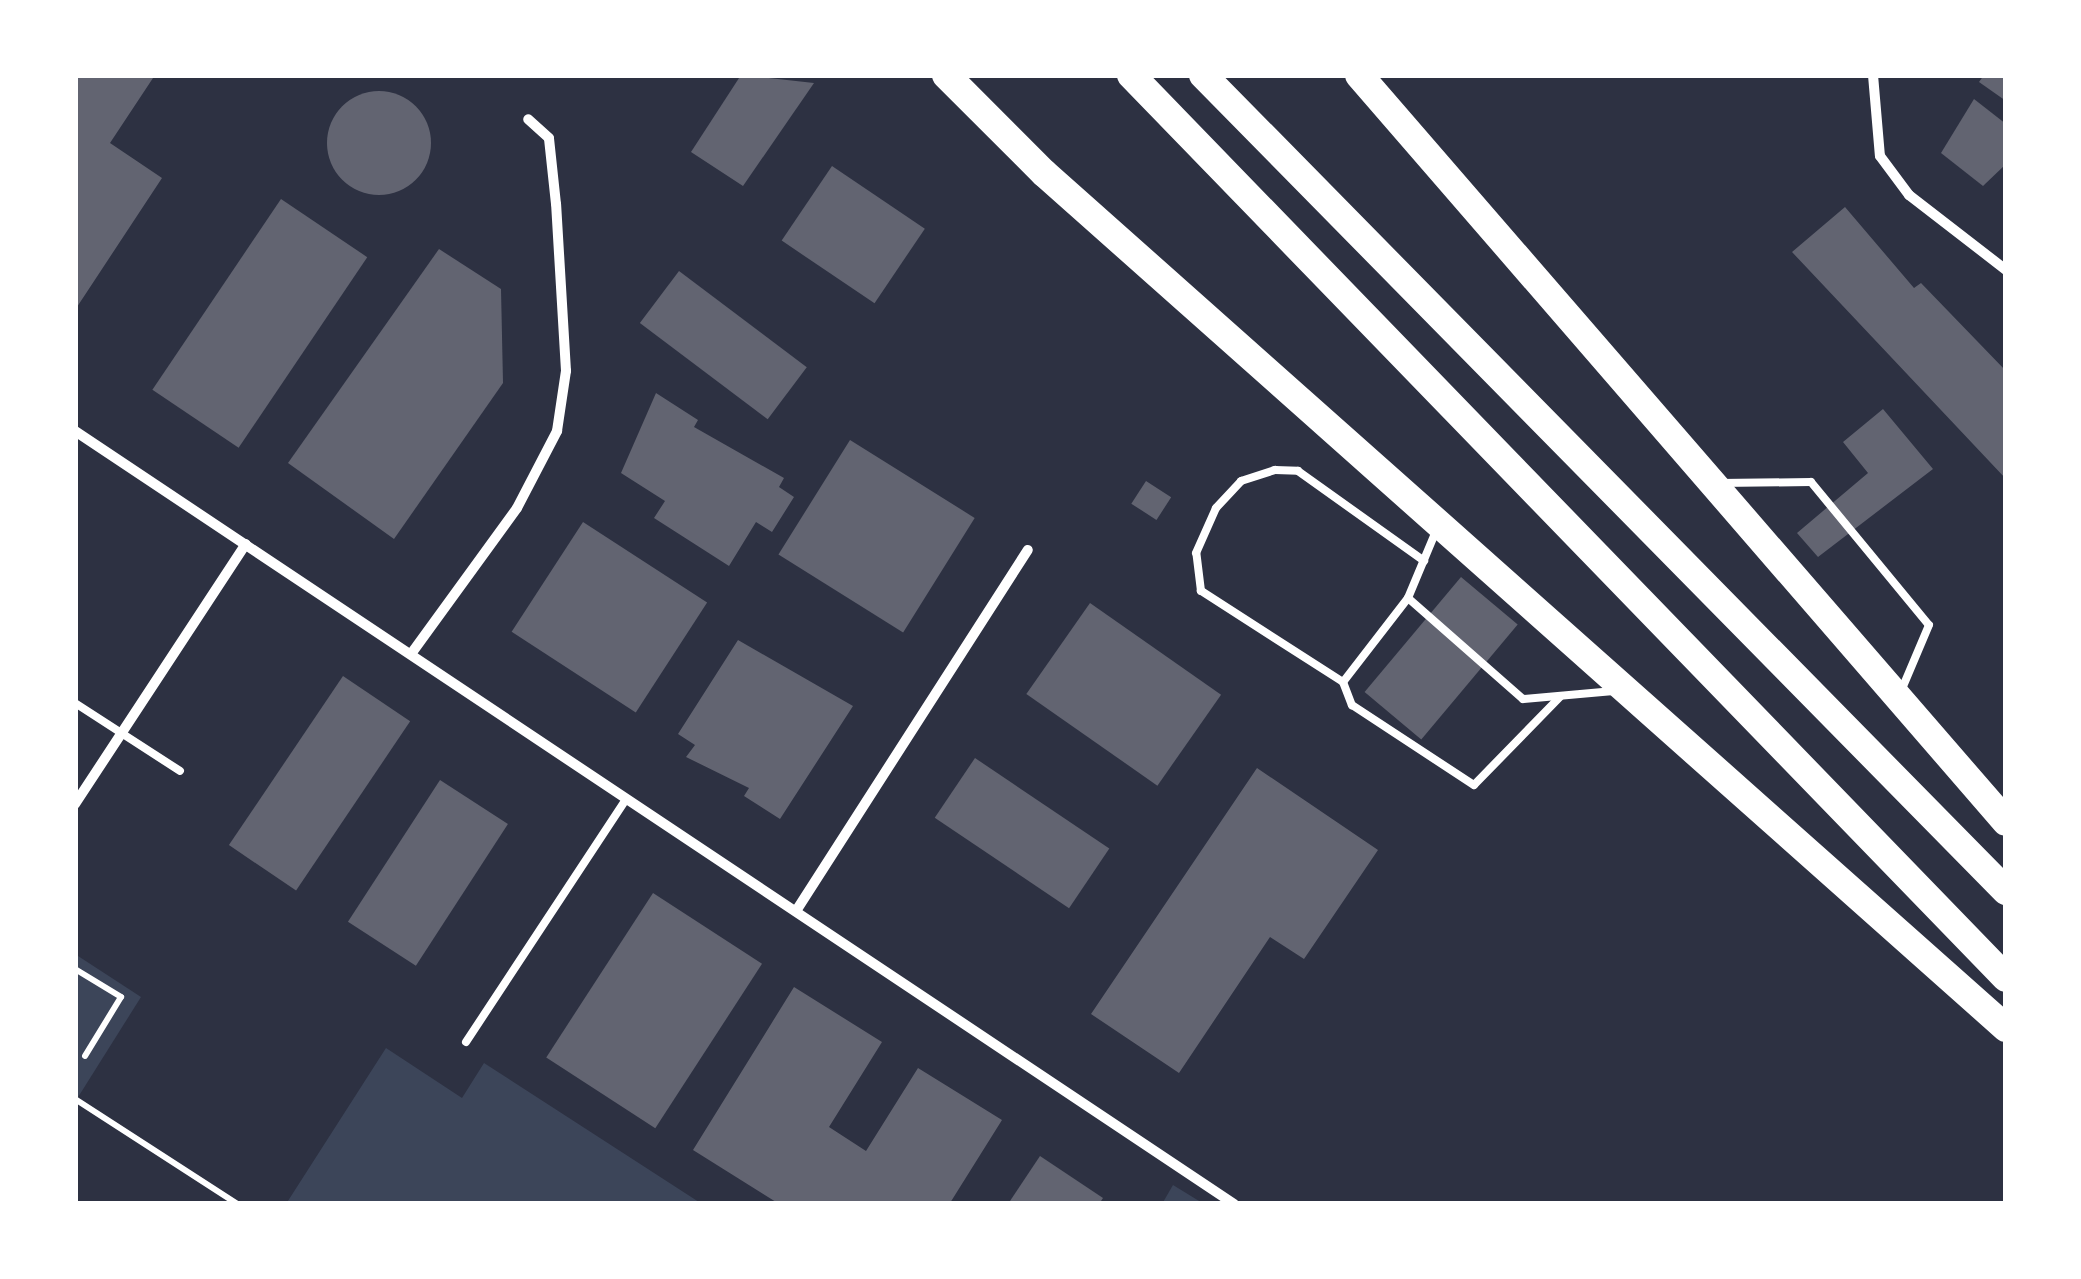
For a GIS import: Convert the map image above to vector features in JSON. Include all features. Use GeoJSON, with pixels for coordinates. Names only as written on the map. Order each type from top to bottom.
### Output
{"type":"FeatureCollection","features":[{"type":"Feature","properties":{"kind":"highway"},"geometry":{"type":"LineString","coordinates":[[946,75],[1044,173],[2006,1028]]}},
{"type":"Feature","properties":{"kind":"highway"},"geometry":{"type":"LineString","coordinates":[[1131,75],[2006,978]]}},
{"type":"Feature","properties":{"kind":"highway"},"geometry":{"type":"LineString","coordinates":[[1203,75],[2006,891]]}},
{"type":"Feature","properties":{"kind":"highway"},"geometry":{"type":"LineString","coordinates":[[1359,75],[2006,822]]}},
{"type":"Feature","properties":{"kind":"street"},"geometry":{"type":"LineString","coordinates":[[1873,75],[1880,156],[1909,195],[2006,270]]}},
{"type":"Feature","properties":{"kind":"street"},"geometry":{"type":"LineString","coordinates":[[412,654],[518,508],[557,431],[566,371],[556,204],[549,138],[528,119]]}},
{"type":"Feature","properties":{"kind":"street"},"geometry":{"type":"LineString","coordinates":[[75,432],[1202,1179],[1234,1204]]}},
{"type":"Feature","properties":{"kind":"street"},"geometry":{"type":"LineString","coordinates":[[75,804],[246,544]]}},
{"type":"Feature","properties":{"kind":"street"},"geometry":{"type":"LineString","coordinates":[[796,911],[1028,550]]}},
{"type":"Feature","properties":{"kind":"lane"},"geometry":{"type":"LineString","coordinates":[[1424,561],[1298,471],[1241,480],[1216,508],[1196,553],[1201,591],[1342,682],[1352,705],[1474,785],[1562,695]]}},
{"type":"Feature","properties":{"kind":"lane"},"geometry":{"type":"LineString","coordinates":[[1712,483],[1811,482],[1929,625],[1898,697]]}},
{"type":"Feature","properties":{"kind":"lane"},"geometry":{"type":"LineString","coordinates":[[1342,682],[1408,598],[1440,522]]}},
{"type":"Feature","properties":{"kind":"lane"},"geometry":{"type":"LineString","coordinates":[[1408,598],[1523,699],[1629,689]]}},
{"type":"Feature","properties":{"kind":"lane"},"geometry":{"type":"LineString","coordinates":[[75,703],[180,771]]}},
{"type":"Feature","properties":{"kind":"lane"},"geometry":{"type":"LineString","coordinates":[[466,1042],[626,799]]}},
{"type":"Feature","properties":{"kind":"path"},"geometry":{"type":"LineString","coordinates":[[75,969],[121,997],[86,1056]]}},
{"type":"Feature","properties":{"kind":"path"},"geometry":{"type":"LineString","coordinates":[[75,1099],[237,1204]]}},
{"type":"Feature","properties":{"kind":"shaded area"},"geometry":{"type":"Polygon","coordinates":[[[75,954],[141,997],[75,1102],[75,954]]]}},
{"type":"Feature","properties":{"kind":"shaded area"},"geometry":{"type":"Polygon","coordinates":[[[386,1048],[462,1098],[484,1063],[702,1204],[286,1204],[386,1048]]]}},
{"type":"Feature","properties":{"kind":"shaded area"},"geometry":{"type":"Polygon","coordinates":[[[1173,1185],[1204,1204],[1162,1204],[1173,1185]]]}},
{"type":"Feature","properties":{"kind":"building"},"geometry":{"type":"Polygon","coordinates":[[[75,75],[155,75],[110,143],[162,178],[75,310],[75,75]]]}},
{"type":"Feature","properties":{"kind":"building"},"geometry":{"type":"Polygon","coordinates":[[[741,75],[814,83],[743,186],[691,152],[741,75]]]}},
{"type":"Feature","properties":{"kind":"building"},"geometry":{"type":"Polygon","coordinates":[[[1984,75],[2006,75],[2006,101],[1979,82],[1984,75]]]}},
{"type":"Feature","properties":{"kind":"building"},"geometry":{"type":"Polygon","coordinates":[[[379,91],[399,95],[416,106],[427,123],[431,143],[427,163],[416,180],[399,191],[379,195],[359,191],[342,180],[331,163],[327,143],[331,123],[342,106],[359,95],[379,91]]]}},
{"type":"Feature","properties":{"kind":"building"},"geometry":{"type":"Polygon","coordinates":[[[1974,99],[2006,124],[2006,164],[1983,186],[1941,153],[1974,99]]]}},
{"type":"Feature","properties":{"kind":"building"},"geometry":{"type":"Polygon","coordinates":[[[832,166],[925,229],[875,303],[782,241],[832,166]]]}},
{"type":"Feature","properties":{"kind":"building"},"geometry":{"type":"Polygon","coordinates":[[[281,199],[367,257],[239,448],[152,390],[281,199]]]}},
{"type":"Feature","properties":{"kind":"building"},"geometry":{"type":"Polygon","coordinates":[[[1845,207],[1914,288],[1921,283],[2006,371],[2006,479],[1792,252],[1845,207]]]}},
{"type":"Feature","properties":{"kind":"building"},"geometry":{"type":"Polygon","coordinates":[[[439,249],[501,289],[503,383],[394,539],[288,463],[439,249]]]}},
{"type":"Feature","properties":{"kind":"building"},"geometry":{"type":"Polygon","coordinates":[[[679,271],[807,367],[768,419],[640,323],[679,271]]]}},
{"type":"Feature","properties":{"kind":"building"},"geometry":{"type":"Polygon","coordinates":[[[656,393],[698,420],[694,427],[784,478],[779,487],[794,497],[772,532],[756,522],[729,566],[654,518],[665,501],[621,473],[656,393]]]}},
{"type":"Feature","properties":{"kind":"building"},"geometry":{"type":"Polygon","coordinates":[[[1883,409],[1933,469],[1818,557],[1797,533],[1868,473],[1843,442],[1883,409]]]}},
{"type":"Feature","properties":{"kind":"building"},"geometry":{"type":"Polygon","coordinates":[[[850,440],[975,518],[903,632],[778,554],[850,440]]]}},
{"type":"Feature","properties":{"kind":"building"},"geometry":{"type":"Polygon","coordinates":[[[1146,481],[1171,497],[1156,520],[1131,504],[1146,481]]]}},
{"type":"Feature","properties":{"kind":"building"},"geometry":{"type":"Polygon","coordinates":[[[583,522],[707,603],[636,712],[512,632],[583,522]]]}},
{"type":"Feature","properties":{"kind":"building"},"geometry":{"type":"Polygon","coordinates":[[[1461,577],[1518,625],[1421,739],[1365,692],[1461,577]]]}},
{"type":"Feature","properties":{"kind":"building"},"geometry":{"type":"Polygon","coordinates":[[[1090,603],[1221,695],[1157,786],[1026,694],[1090,603]]]}},
{"type":"Feature","properties":{"kind":"building"},"geometry":{"type":"Polygon","coordinates":[[[738,640],[853,706],[780,819],[744,796],[749,788],[686,757],[695,745],[678,734],[738,640]]]}},
{"type":"Feature","properties":{"kind":"building"},"geometry":{"type":"Polygon","coordinates":[[[343,676],[410,721],[296,890],[229,845],[343,676]]]}},
{"type":"Feature","properties":{"kind":"building"},"geometry":{"type":"Polygon","coordinates":[[[975,758],[1109,849],[1069,908],[935,818],[975,758]]]}},
{"type":"Feature","properties":{"kind":"building"},"geometry":{"type":"Polygon","coordinates":[[[1257,768],[1378,850],[1304,959],[1270,937],[1179,1073],[1091,1014],[1257,768]]]}},
{"type":"Feature","properties":{"kind":"building"},"geometry":{"type":"Polygon","coordinates":[[[440,780],[508,824],[416,966],[348,922],[440,780]]]}},
{"type":"Feature","properties":{"kind":"building"},"geometry":{"type":"Polygon","coordinates":[[[653,893],[762,964],[655,1128],[546,1057],[653,893]]]}},
{"type":"Feature","properties":{"kind":"building"},"geometry":{"type":"Polygon","coordinates":[[[794,987],[882,1042],[829,1127],[866,1151],[918,1068],[1002,1120],[950,1203],[776,1202],[693,1150],[794,987]]]}},
{"type":"Feature","properties":{"kind":"building"},"geometry":{"type":"Polygon","coordinates":[[[1040,1156],[1103,1198],[1099,1204],[1008,1204],[1040,1156]]]}}]}
